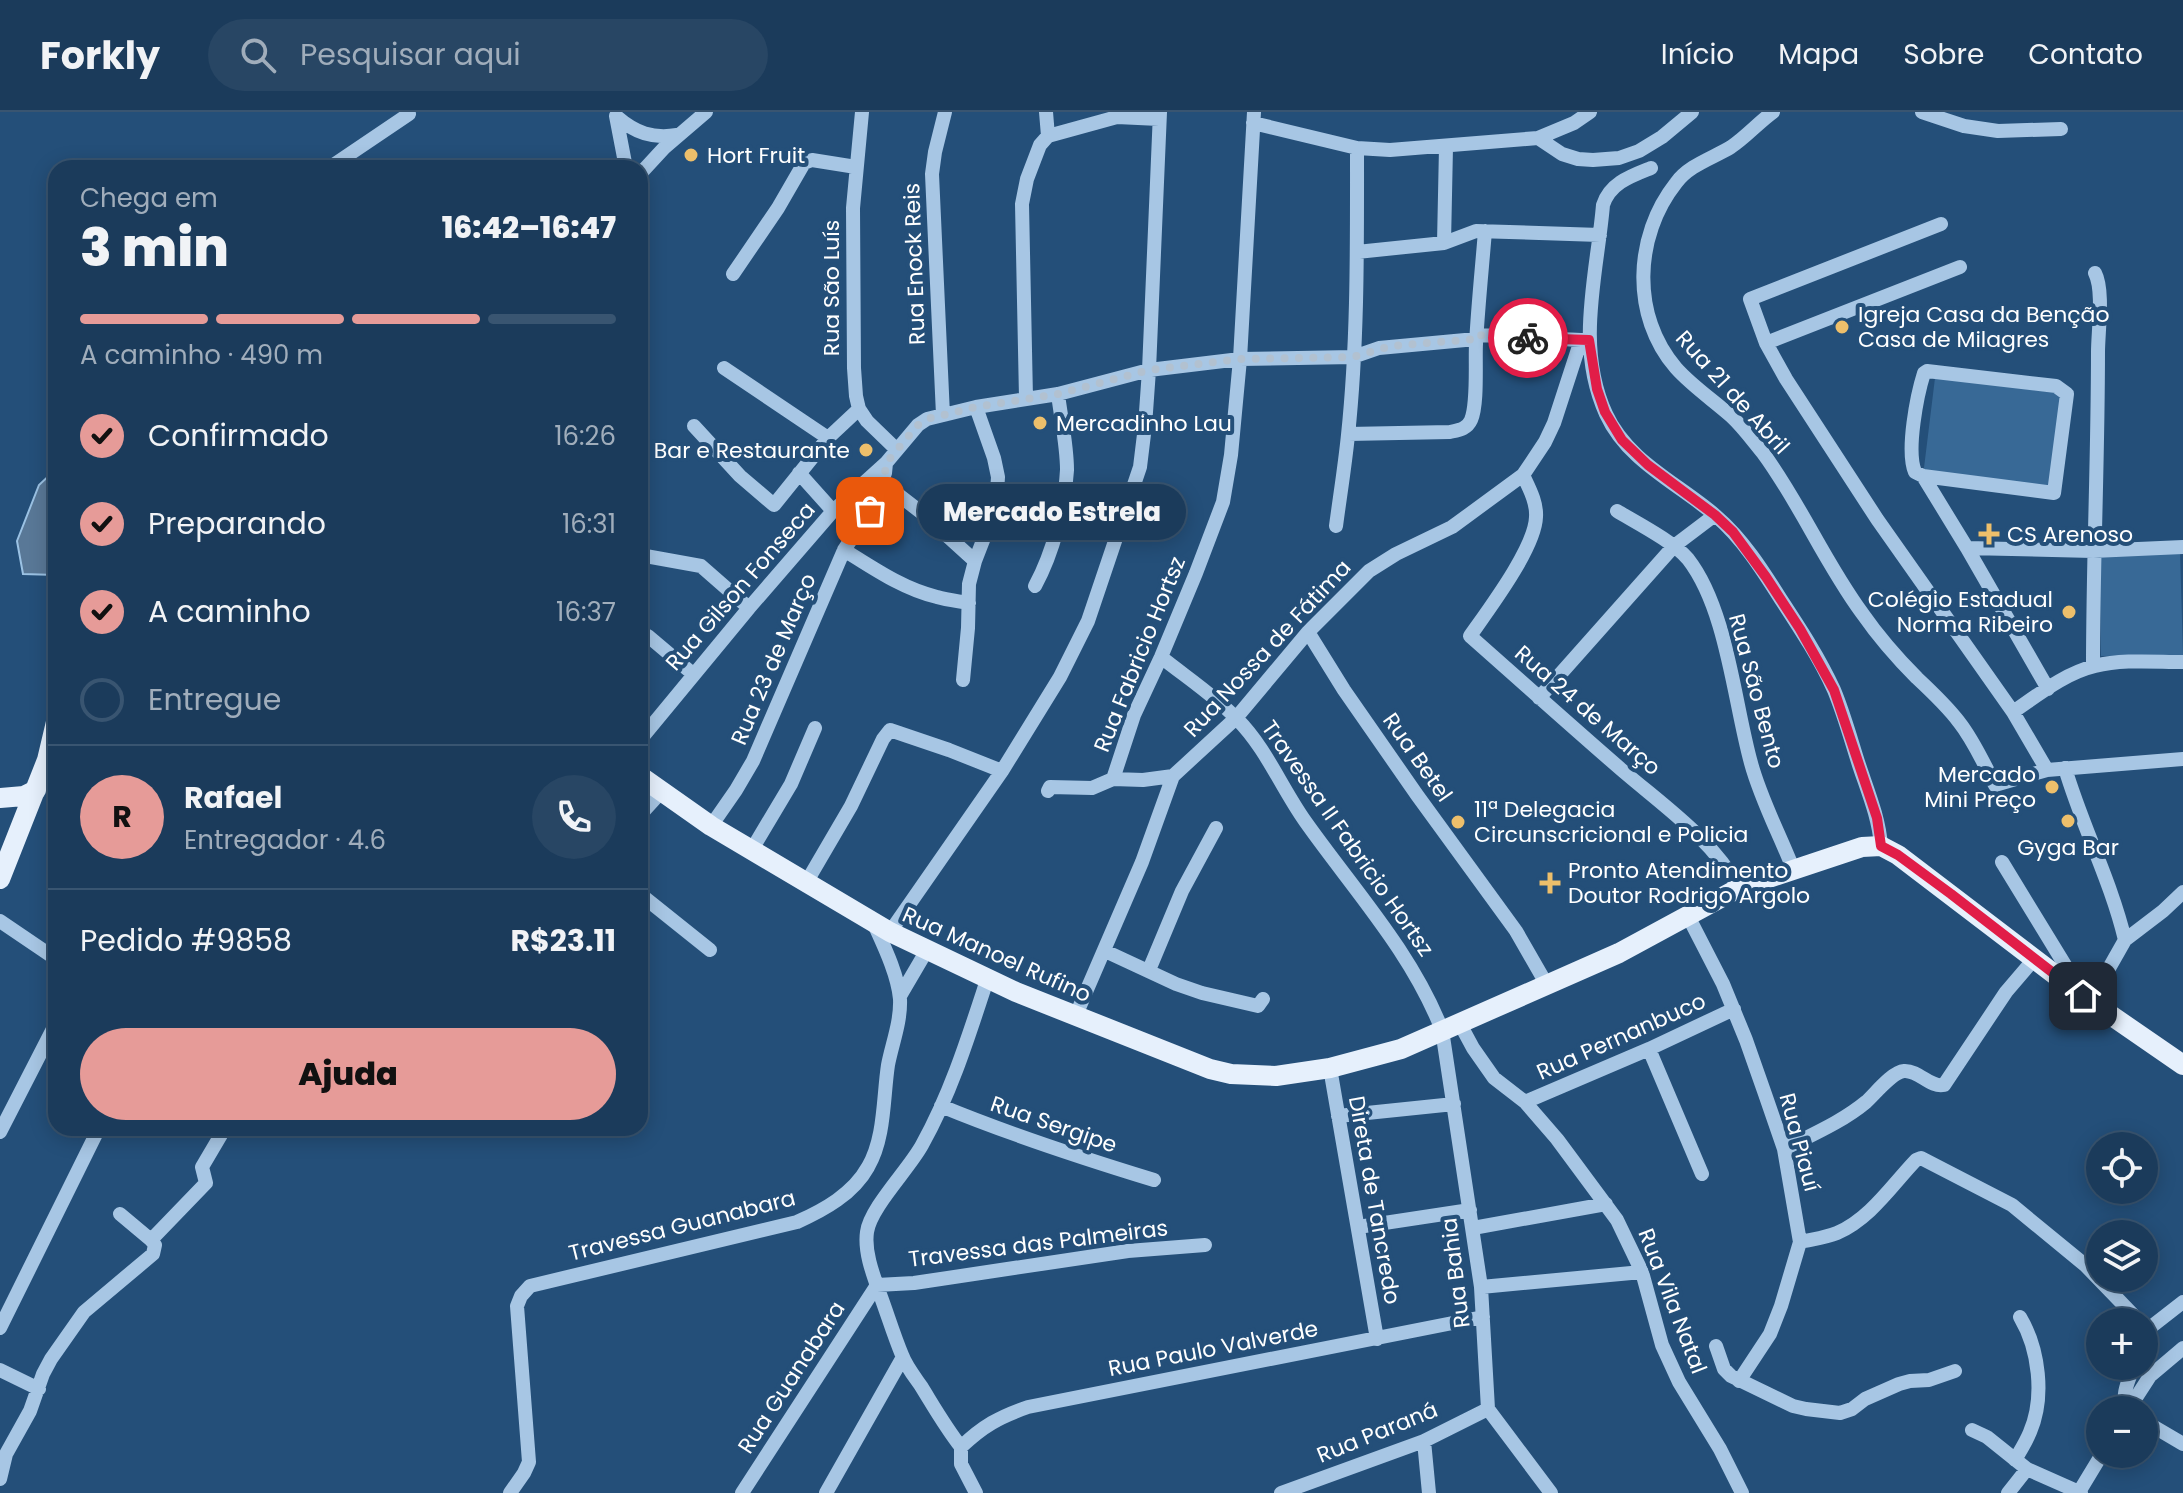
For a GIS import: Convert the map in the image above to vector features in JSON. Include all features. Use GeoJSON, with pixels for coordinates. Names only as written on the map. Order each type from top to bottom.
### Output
{"type":"FeatureCollection","features":[{"type":"Feature","properties":{"kind":"main road"},"geometry":{"type":"LineString","coordinates":[[0,879],[6,846],[23,824],[48,756]]}},
{"type":"Feature","properties":{"kind":"main road","name":"Rua Manoel Rufino"},"geometry":{"type":"LineString","coordinates":[[648,782],[751,851],[882,928],[987,980],[1193,1063],[1231,1074],[1276,1076],[1330,1068],[1401,1049],[1619,953],[1739,888],[1852,850],[1881,846]]}},
{"type":"Feature","properties":{"kind":"main road"},"geometry":{"type":"LineString","coordinates":[[0,798],[24,796],[36,790]]}},
{"type":"Feature","properties":{"kind":"main road"},"geometry":{"type":"LineString","coordinates":[[1881,846],[1898,855],[2087,998],[2183,1065]]}},
{"type":"Feature","properties":{"kind":"street"},"geometry":{"type":"LineString","coordinates":[[648,165],[706,112]]}},
{"type":"Feature","properties":{"kind":"street","name":"Rua São Luís"},"geometry":{"type":"LineString","coordinates":[[859,409],[854,368],[853,208],[862,112]]}},
{"type":"Feature","properties":{"kind":"street","name":"Rua Enock Reis"},"geometry":{"type":"LineString","coordinates":[[943,415],[932,174],[945,112]]}},
{"type":"Feature","properties":{"kind":"street"},"geometry":{"type":"LineString","coordinates":[[1046,112],[1048,136]]}},
{"type":"Feature","properties":{"kind":"street"},"geometry":{"type":"LineString","coordinates":[[1254,118],[1357,148],[1390,150],[1538,138],[1574,123],[1590,112]]}},
{"type":"Feature","properties":{"kind":"street"},"geometry":{"type":"LineString","coordinates":[[1538,138],[1562,154],[1578,159],[1619,158],[1639,151],[1662,137],[1692,112]]}},
{"type":"Feature","properties":{"kind":"street","name":"Rua 21 de Abril"},"geometry":{"type":"LineString","coordinates":[[1773,112],[1735,144],[1694,167],[1676,183],[1659,212],[1643,256],[1645,303],[1652,328],[1662,349],[1685,377],[1733,418],[1764,455],[1846,591],[1891,650],[1958,720],[1995,785],[2047,770]]}},
{"type":"Feature","properties":{"kind":"street"},"geometry":{"type":"LineString","coordinates":[[1922,112],[1964,126],[1998,131],[2061,129]]}},
{"type":"Feature","properties":{"kind":"street"},"geometry":{"type":"LineString","coordinates":[[341,160],[409,114]]}},
{"type":"Feature","properties":{"kind":"street"},"geometry":{"type":"LineString","coordinates":[[615,114],[627,126],[653,137],[680,135]]}},
{"type":"Feature","properties":{"kind":"street"},"geometry":{"type":"LineString","coordinates":[[615,114],[624,160]]}},
{"type":"Feature","properties":{"kind":"street"},"geometry":{"type":"LineString","coordinates":[[882,928],[1002,771],[1060,677],[1092,611],[1140,467],[1149,370],[1160,115],[1117,117],[1048,136],[1040,145],[1027,179],[1022,204],[1026,398]]}},
{"type":"Feature","properties":{"kind":"street","name":"Rua Fabricio Hortsz"},"geometry":{"type":"LineString","coordinates":[[1113,779],[1134,715],[1161,657],[1223,502],[1240,359],[1254,118]]}},
{"type":"Feature","properties":{"kind":"street"},"geometry":{"type":"LineString","coordinates":[[1444,243],[1446,147]]}},
{"type":"Feature","properties":{"kind":"street"},"geometry":{"type":"LineString","coordinates":[[1336,526],[1348,434],[1353,357],[1357,148]]}},
{"type":"Feature","properties":{"kind":"street"},"geometry":{"type":"LineString","coordinates":[[1639,151],[1651,168],[1676,183]]}},
{"type":"Feature","properties":{"kind":"street"},"geometry":{"type":"LineString","coordinates":[[733,274],[804,163],[812,160],[856,167]]}},
{"type":"Feature","properties":{"kind":"street"},"geometry":{"type":"LineString","coordinates":[[1651,168],[1623,180],[1609,192],[1603,205],[1585,340],[1597,389],[1605,412],[1622,440],[1648,465],[1733,532],[1800,629],[1834,690],[1877,818],[1881,846]]}},
{"type":"Feature","properties":{"kind":"street"},"geometry":{"type":"LineString","coordinates":[[1941,224],[1750,299],[1766,343],[1877,519],[2013,712],[2047,770],[2183,759]]}},
{"type":"Feature","properties":{"kind":"street"},"geometry":{"type":"LineString","coordinates":[[1357,252],[1444,243],[1464,234],[1485,231],[1600,235]]}},
{"type":"Feature","properties":{"kind":"street"},"geometry":{"type":"LineString","coordinates":[[1348,434],[1450,432],[1469,423],[1472,416],[1485,231]]}},
{"type":"Feature","properties":{"kind":"street"},"geometry":{"type":"LineString","coordinates":[[1766,343],[1960,267]]}},
{"type":"Feature","properties":{"kind":"street"},"geometry":{"type":"LineString","coordinates":[[2093,666],[2098,422],[2098,283],[2095,273]]}},
{"type":"Feature","properties":{"kind":"street","name":"Rua Gilson Fonseca"},"geometry":{"type":"LineString","coordinates":[[648,730],[833,511],[886,463],[923,421],[976,407],[1058,394],[1149,370],[1240,359],[1353,357],[1391,346],[1476,337],[1585,340]]}},
{"type":"Feature","properties":{"kind":"street","name":"Rua Nossa de Fátima"},"geometry":{"type":"LineString","coordinates":[[1076,1015],[1142,862],[1173,776],[1236,718],[1308,632],[1369,571],[1452,527],[1523,475],[1554,423],[1585,340]]}},
{"type":"Feature","properties":{"kind":"street"},"geometry":{"type":"LineString","coordinates":[[724,368],[828,438]]}},
{"type":"Feature","properties":{"kind":"street"},"geometry":{"type":"LineString","coordinates":[[1923,476],[2054,493],[2067,394],[2056,386],[1925,372],[1917,398],[1912,458],[1915,472],[1923,476],[2048,689]]}},
{"type":"Feature","properties":{"kind":"street"},"geometry":{"type":"LineString","coordinates":[[1035,586],[1049,556],[1066,483],[1058,394]]}},
{"type":"Feature","properties":{"kind":"street"},"geometry":{"type":"LineString","coordinates":[[963,680],[969,584],[996,507],[998,477],[976,407]]}},
{"type":"Feature","properties":{"kind":"street"},"geometry":{"type":"LineString","coordinates":[[694,426],[740,476],[773,505],[828,438],[859,409],[897,450]]}},
{"type":"Feature","properties":{"kind":"street","name":"Rua 23 de Março"},"geometry":{"type":"LineString","coordinates":[[711,826],[753,761],[844,550],[870,511],[886,463]]}},
{"type":"Feature","properties":{"kind":"street"},"geometry":{"type":"LineString","coordinates":[[799,473],[833,511]]}},
{"type":"Feature","properties":{"kind":"street","name":"Rua 24 de Março"},"geometry":{"type":"LineString","coordinates":[[1523,475],[1535,503],[1534,527],[1513,573],[1470,636],[1695,833],[1723,862],[1739,888]]}},
{"type":"Feature","properties":{"kind":"street"},"geometry":{"type":"LineString","coordinates":[[882,482],[975,561]]}},
{"type":"Feature","properties":{"kind":"street","name":"Rua São Bento"},"geometry":{"type":"LineString","coordinates":[[1617,511],[1674,546],[1689,561],[1711,605],[1722,637],[1753,772],[1794,871]]}},
{"type":"Feature","properties":{"kind":"street"},"geometry":{"type":"LineString","coordinates":[[1539,698],[1674,546],[1715,515]]}},
{"type":"Feature","properties":{"kind":"street"},"geometry":{"type":"LineString","coordinates":[[1967,548],[2093,551],[2183,547]]}},
{"type":"Feature","properties":{"kind":"street"},"geometry":{"type":"LineString","coordinates":[[844,550],[911,588],[934,597],[969,603]]}},
{"type":"Feature","properties":{"kind":"street"},"geometry":{"type":"LineString","coordinates":[[648,556],[701,566],[749,608]]}},
{"type":"Feature","properties":{"kind":"street","name":"Rua Betel"},"geometry":{"type":"LineString","coordinates":[[1308,632],[1399,770],[1516,931],[1547,985]]}},
{"type":"Feature","properties":{"kind":"street"},"geometry":{"type":"LineString","coordinates":[[648,636],[693,674]]}},
{"type":"Feature","properties":{"kind":"street","name":"Travessa II Fabricio Hortsz"},"geometry":{"type":"LineString","coordinates":[[1161,657],[1236,718],[1259,746],[1305,821],[1409,962],[1432,1004],[1451,1026]]}},
{"type":"Feature","properties":{"kind":"street"},"geometry":{"type":"LineString","coordinates":[[2013,712],[2077,672],[2093,666],[2183,662]]}},
{"type":"Feature","properties":{"kind":"street"},"geometry":{"type":"LineString","coordinates":[[751,851],[791,784],[815,728]]}},
{"type":"Feature","properties":{"kind":"street"},"geometry":{"type":"LineString","coordinates":[[806,883],[890,730],[1002,771]]}},
{"type":"Feature","properties":{"kind":"street"},"geometry":{"type":"LineString","coordinates":[[2065,768],[2079,813],[2114,900],[2125,940]]}},
{"type":"Feature","properties":{"kind":"street","name":"Rua Fabricio Hortsz"},"geometry":{"type":"LineString","coordinates":[[1048,791],[1054,786],[1097,787],[1106,780],[1173,776]]}},
{"type":"Feature","properties":{"kind":"street"},"geometry":{"type":"LineString","coordinates":[[648,803],[661,792]]}},
{"type":"Feature","properties":{"kind":"street"},"geometry":{"type":"LineString","coordinates":[[1149,970],[1182,891],[1216,828]]}},
{"type":"Feature","properties":{"kind":"street"},"geometry":{"type":"LineString","coordinates":[[2002,862],[2087,998],[2125,940],[2183,892]]}},
{"type":"Feature","properties":{"kind":"street"},"geometry":{"type":"LineString","coordinates":[[648,900],[710,950]]}},
{"type":"Feature","properties":{"kind":"street","name":"Rua Piauí"},"geometry":{"type":"LineString","coordinates":[[1688,916],[1734,1009],[1784,1149],[1800,1242],[1770,1334],[1739,1381]]}},
{"type":"Feature","properties":{"kind":"street"},"geometry":{"type":"LineString","coordinates":[[0,921],[48,954]]}},
{"type":"Feature","properties":{"kind":"street","name":"Travessa Guanabara"},"geometry":{"type":"LineString","coordinates":[[510,1493],[529,1462],[517,1306],[530,1286],[786,1225],[818,1212],[837,1200],[855,1185],[868,1168],[877,1149],[888,1066],[899,1014],[900,996],[882,928]]}},
{"type":"Feature","properties":{"kind":"street","name":"Travessa Guanabara"},"geometry":{"type":"LineString","coordinates":[[900,996],[927,950]]}},
{"type":"Feature","properties":{"kind":"street"},"geometry":{"type":"LineString","coordinates":[[1105,951],[1202,993],[1258,1006],[1263,999]]}},
{"type":"Feature","properties":{"kind":"street"},"geometry":{"type":"LineString","coordinates":[[1784,1149],[1848,1115],[1902,1071],[1909,1071],[1941,1087],[1944,1085],[2006,992],[2035,958]]}},
{"type":"Feature","properties":{"kind":"street"},"geometry":{"type":"LineString","coordinates":[[976,1493],[961,1464],[961,1447],[903,1357],[877,1285],[867,1233],[878,1207],[923,1144],[969,1035],[987,980]]}},
{"type":"Feature","properties":{"kind":"street","name":"Rua Pernanbuco"},"geometry":{"type":"LineString","coordinates":[[1525,1102],[1734,1009]]}},
{"type":"Feature","properties":{"kind":"street","name":"Rua Vila Natal"},"geometry":{"type":"LineString","coordinates":[[1451,1026],[1473,1048],[1494,1078],[1525,1102],[1606,1204],[1642,1272],[1662,1345],[1679,1382],[1720,1449],[1742,1493]]}},
{"type":"Feature","properties":{"kind":"street","name":"Rua Bahia"},"geometry":{"type":"LineString","coordinates":[[1451,1026],[1454,1104],[1481,1287],[1488,1409]]}},
{"type":"Feature","properties":{"kind":"street"},"geometry":{"type":"LineString","coordinates":[[0,1132],[48,1039]]}},
{"type":"Feature","properties":{"kind":"street"},"geometry":{"type":"LineString","coordinates":[[1649,1049],[1702,1174]]}},
{"type":"Feature","properties":{"kind":"street","name":"Direta de Tancredo"},"geometry":{"type":"LineString","coordinates":[[1330,1068],[1377,1339]]}},
{"type":"Feature","properties":{"kind":"street"},"geometry":{"type":"LineString","coordinates":[[1338,1116],[1454,1104]]}},
{"type":"Feature","properties":{"kind":"street","name":"Rua Sergipe"},"geometry":{"type":"LineString","coordinates":[[941,1106],[1052,1149],[1154,1180]]}},
{"type":"Feature","properties":{"kind":"street"},"geometry":{"type":"LineString","coordinates":[[0,1328],[95,1136]]}},
{"type":"Feature","properties":{"kind":"street"},"geometry":{"type":"LineString","coordinates":[[151,1240],[206,1183],[202,1167],[220,1136]]}},
{"type":"Feature","properties":{"kind":"street"},"geometry":{"type":"LineString","coordinates":[[1800,1242],[1827,1237],[1858,1220],[1921,1158],[2012,1205],[2085,1265],[2125,1308]]}},
{"type":"Feature","properties":{"kind":"street"},"geometry":{"type":"LineString","coordinates":[[1473,1228],[1606,1204]]}},
{"type":"Feature","properties":{"kind":"street"},"geometry":{"type":"LineString","coordinates":[[1358,1227],[1470,1210]]}},
{"type":"Feature","properties":{"kind":"street"},"geometry":{"type":"LineString","coordinates":[[0,1479],[3,1453],[30,1411],[51,1359],[84,1312],[153,1254],[155,1245],[151,1240],[120,1214]]}},
{"type":"Feature","properties":{"kind":"street","name":"Travessa das Palmeiras"},"geometry":{"type":"LineString","coordinates":[[877,1285],[914,1283],[1128,1251],[1205,1245]]}},
{"type":"Feature","properties":{"kind":"street"},"geometry":{"type":"LineString","coordinates":[[1481,1287],[1642,1272]]}},
{"type":"Feature","properties":{"kind":"street","name":"Rua Guanabara"},"geometry":{"type":"LineString","coordinates":[[742,1493],[877,1285]]}},
{"type":"Feature","properties":{"kind":"street"},"geometry":{"type":"LineString","coordinates":[[2158,1319],[2183,1302]]}},
{"type":"Feature","properties":{"kind":"street","name":"Rua Paulo Valverde"},"geometry":{"type":"LineString","coordinates":[[961,1447],[999,1417],[1028,1407],[1483,1317]]}},
{"type":"Feature","properties":{"kind":"street"},"geometry":{"type":"LineString","coordinates":[[2008,1493],[2031,1431],[2039,1384],[2028,1330],[2020,1317]]}},
{"type":"Feature","properties":{"kind":"street"},"geometry":{"type":"LineString","coordinates":[[1716,1346],[1724,1369],[1739,1381],[1806,1409],[1840,1413],[1899,1384],[1929,1380],[1955,1371]]}},
{"type":"Feature","properties":{"kind":"street"},"geometry":{"type":"LineString","coordinates":[[2137,1396],[2150,1376],[2181,1353]]}},
{"type":"Feature","properties":{"kind":"street"},"geometry":{"type":"LineString","coordinates":[[826,1493],[903,1357]]}},
{"type":"Feature","properties":{"kind":"street"},"geometry":{"type":"LineString","coordinates":[[0,1370],[39,1389]]}},
{"type":"Feature","properties":{"kind":"street"},"geometry":{"type":"LineString","coordinates":[[1488,1409],[1551,1493]]}},
{"type":"Feature","properties":{"kind":"street","name":"Rua Paraná"},"geometry":{"type":"LineString","coordinates":[[1281,1493],[1424,1441],[1488,1409]]}},
{"type":"Feature","properties":{"kind":"street"},"geometry":{"type":"LineString","coordinates":[[2158,1429],[2183,1444]]}},
{"type":"Feature","properties":{"kind":"street"},"geometry":{"type":"LineString","coordinates":[[1972,1430],[1987,1437],[2021,1464],[2080,1492],[2094,1468]]}},
{"type":"Feature","properties":{"kind":"street"},"geometry":{"type":"LineString","coordinates":[[1424,1441],[1429,1493]]}},
{"type":"Feature","properties":{"kind":"shaded area"},"geometry":{"type":"Polygon","coordinates":[[[1935,378],[2067,394],[2054,493],[1923,476],[1935,378]]]}},
{"type":"Feature","properties":{"kind":"shaded area"},"geometry":{"type":"Polygon","coordinates":[[[48,477],[48,575],[23,574],[17,541],[39,485],[48,477]]]}},
{"type":"Feature","properties":{"kind":"shaded area"},"geometry":{"type":"Polygon","coordinates":[[[2180,551],[2183,655],[2101,656],[2100,554],[2180,551]]]}},
{"type":"Feature","properties":{"kind":"way so far"},"geometry":{"type":"LineString","coordinates":[[870,511],[886,463],[918,425],[927,419],[976,407],[1058,394],[1149,370],[1240,359],[1353,357],[1379,348],[1476,339],[1477,335],[1528,338]]}},
{"type":"Feature","properties":{"kind":"place","name":"Hort Fruit"},"geometry":{"type":"Point","coordinates":[691,155]}},
{"type":"Feature","properties":{"kind":"place","name":"Igreja Casa da Benção Casa de Milagres"},"geometry":{"type":"Point","coordinates":[1842,327]}},
{"type":"Feature","properties":{"kind":"place","name":"Mercadinho Lau"},"geometry":{"type":"Point","coordinates":[1040,423]}},
{"type":"Feature","properties":{"kind":"place","name":"Bar e Restaurante"},"geometry":{"type":"Point","coordinates":[866,450]}},
{"type":"Feature","properties":{"kind":"place","name":"Mercado Estrela"},"geometry":{"type":"Point","coordinates":[870,511]}},
{"type":"Feature","properties":{"kind":"place","name":"CS Arenoso"},"geometry":{"type":"Point","coordinates":[1989,534]}},
{"type":"Feature","properties":{"kind":"place","name":"Colégio Estadual Norma Ribeiro"},"geometry":{"type":"Point","coordinates":[2069,612]}},
{"type":"Feature","properties":{"kind":"place","name":"Mercado Mini Preço"},"geometry":{"type":"Point","coordinates":[2052,787]}},
{"type":"Feature","properties":{"kind":"place","name":"Gyga Bar"},"geometry":{"type":"Point","coordinates":[2068,821]}},
{"type":"Feature","properties":{"kind":"place","name":"11ª Delegacia Circunscricional e Policia"},"geometry":{"type":"Point","coordinates":[1458,822]}},
{"type":"Feature","properties":{"kind":"place","name":"Pronto Atendimento Doutor Rodrigo Argolo"},"geometry":{"type":"Point","coordinates":[1550,883]}},
{"type":"Feature","properties":{"kind":"route"},"geometry":{"type":"LineString","coordinates":[[1528,338],[1589,340],[1597,389],[1605,412],[1622,440],[1633,453],[1715,515],[1749,552],[1800,629],[1834,690],[1877,818],[1881,846],[1951,894],[2083,996]]}}]}
